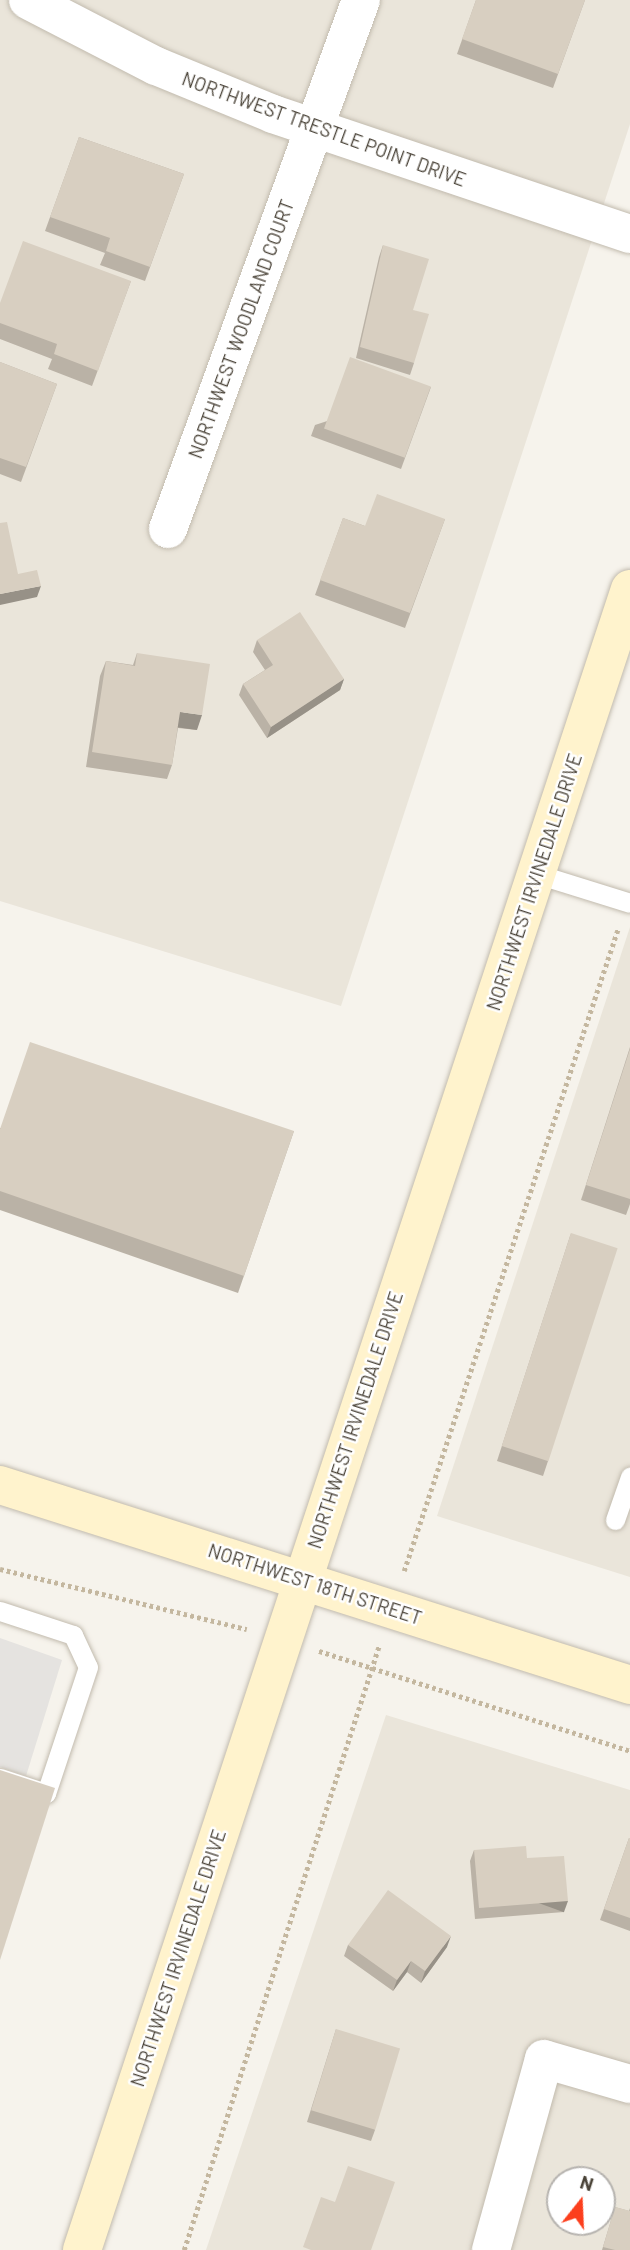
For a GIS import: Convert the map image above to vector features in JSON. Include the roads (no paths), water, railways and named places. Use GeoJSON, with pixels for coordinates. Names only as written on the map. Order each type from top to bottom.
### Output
{"type":"FeatureCollection","features":[{"type":"Feature","properties":{"kind":"main road","name":"NORTHWEST IRVINEDALE DRIVE"},"geometry":{"type":"LineString","coordinates":[[82,2250],[630,590]]}},
{"type":"Feature","properties":{"kind":"main road","name":"NORTHWEST 18TH STREET"},"geometry":{"type":"LineString","coordinates":[[0,1485],[630,1685]]}},
{"type":"Feature","properties":{"kind":"street","name":"NORTHWEST TRESTLE POINT DRIVE"},"geometry":{"type":"LineString","coordinates":[[28,0],[156,66],[314,129],[630,234]]}},
{"type":"Feature","properties":{"kind":"street","name":"NORTHWEST WOODLAND COURT"},"geometry":{"type":"LineString","coordinates":[[168,529],[361,0]]}},
{"type":"Feature","properties":{"kind":"street"},"geometry":{"type":"LineString","coordinates":[[491,2250],[544,2059],[630,2084]]}},
{"type":"Feature","properties":{"kind":"lane"},"geometry":{"type":"LineString","coordinates":[[537,874],[630,903]]}},
{"type":"Feature","properties":{"kind":"lane"},"geometry":{"type":"LineString","coordinates":[[615,1520],[630,1477]]}},
{"type":"Feature","properties":{"kind":"lane"},"geometry":{"type":"LineString","coordinates":[[0,1611],[73,1635],[88,1667],[46,1793],[0,1778]]}}]}
